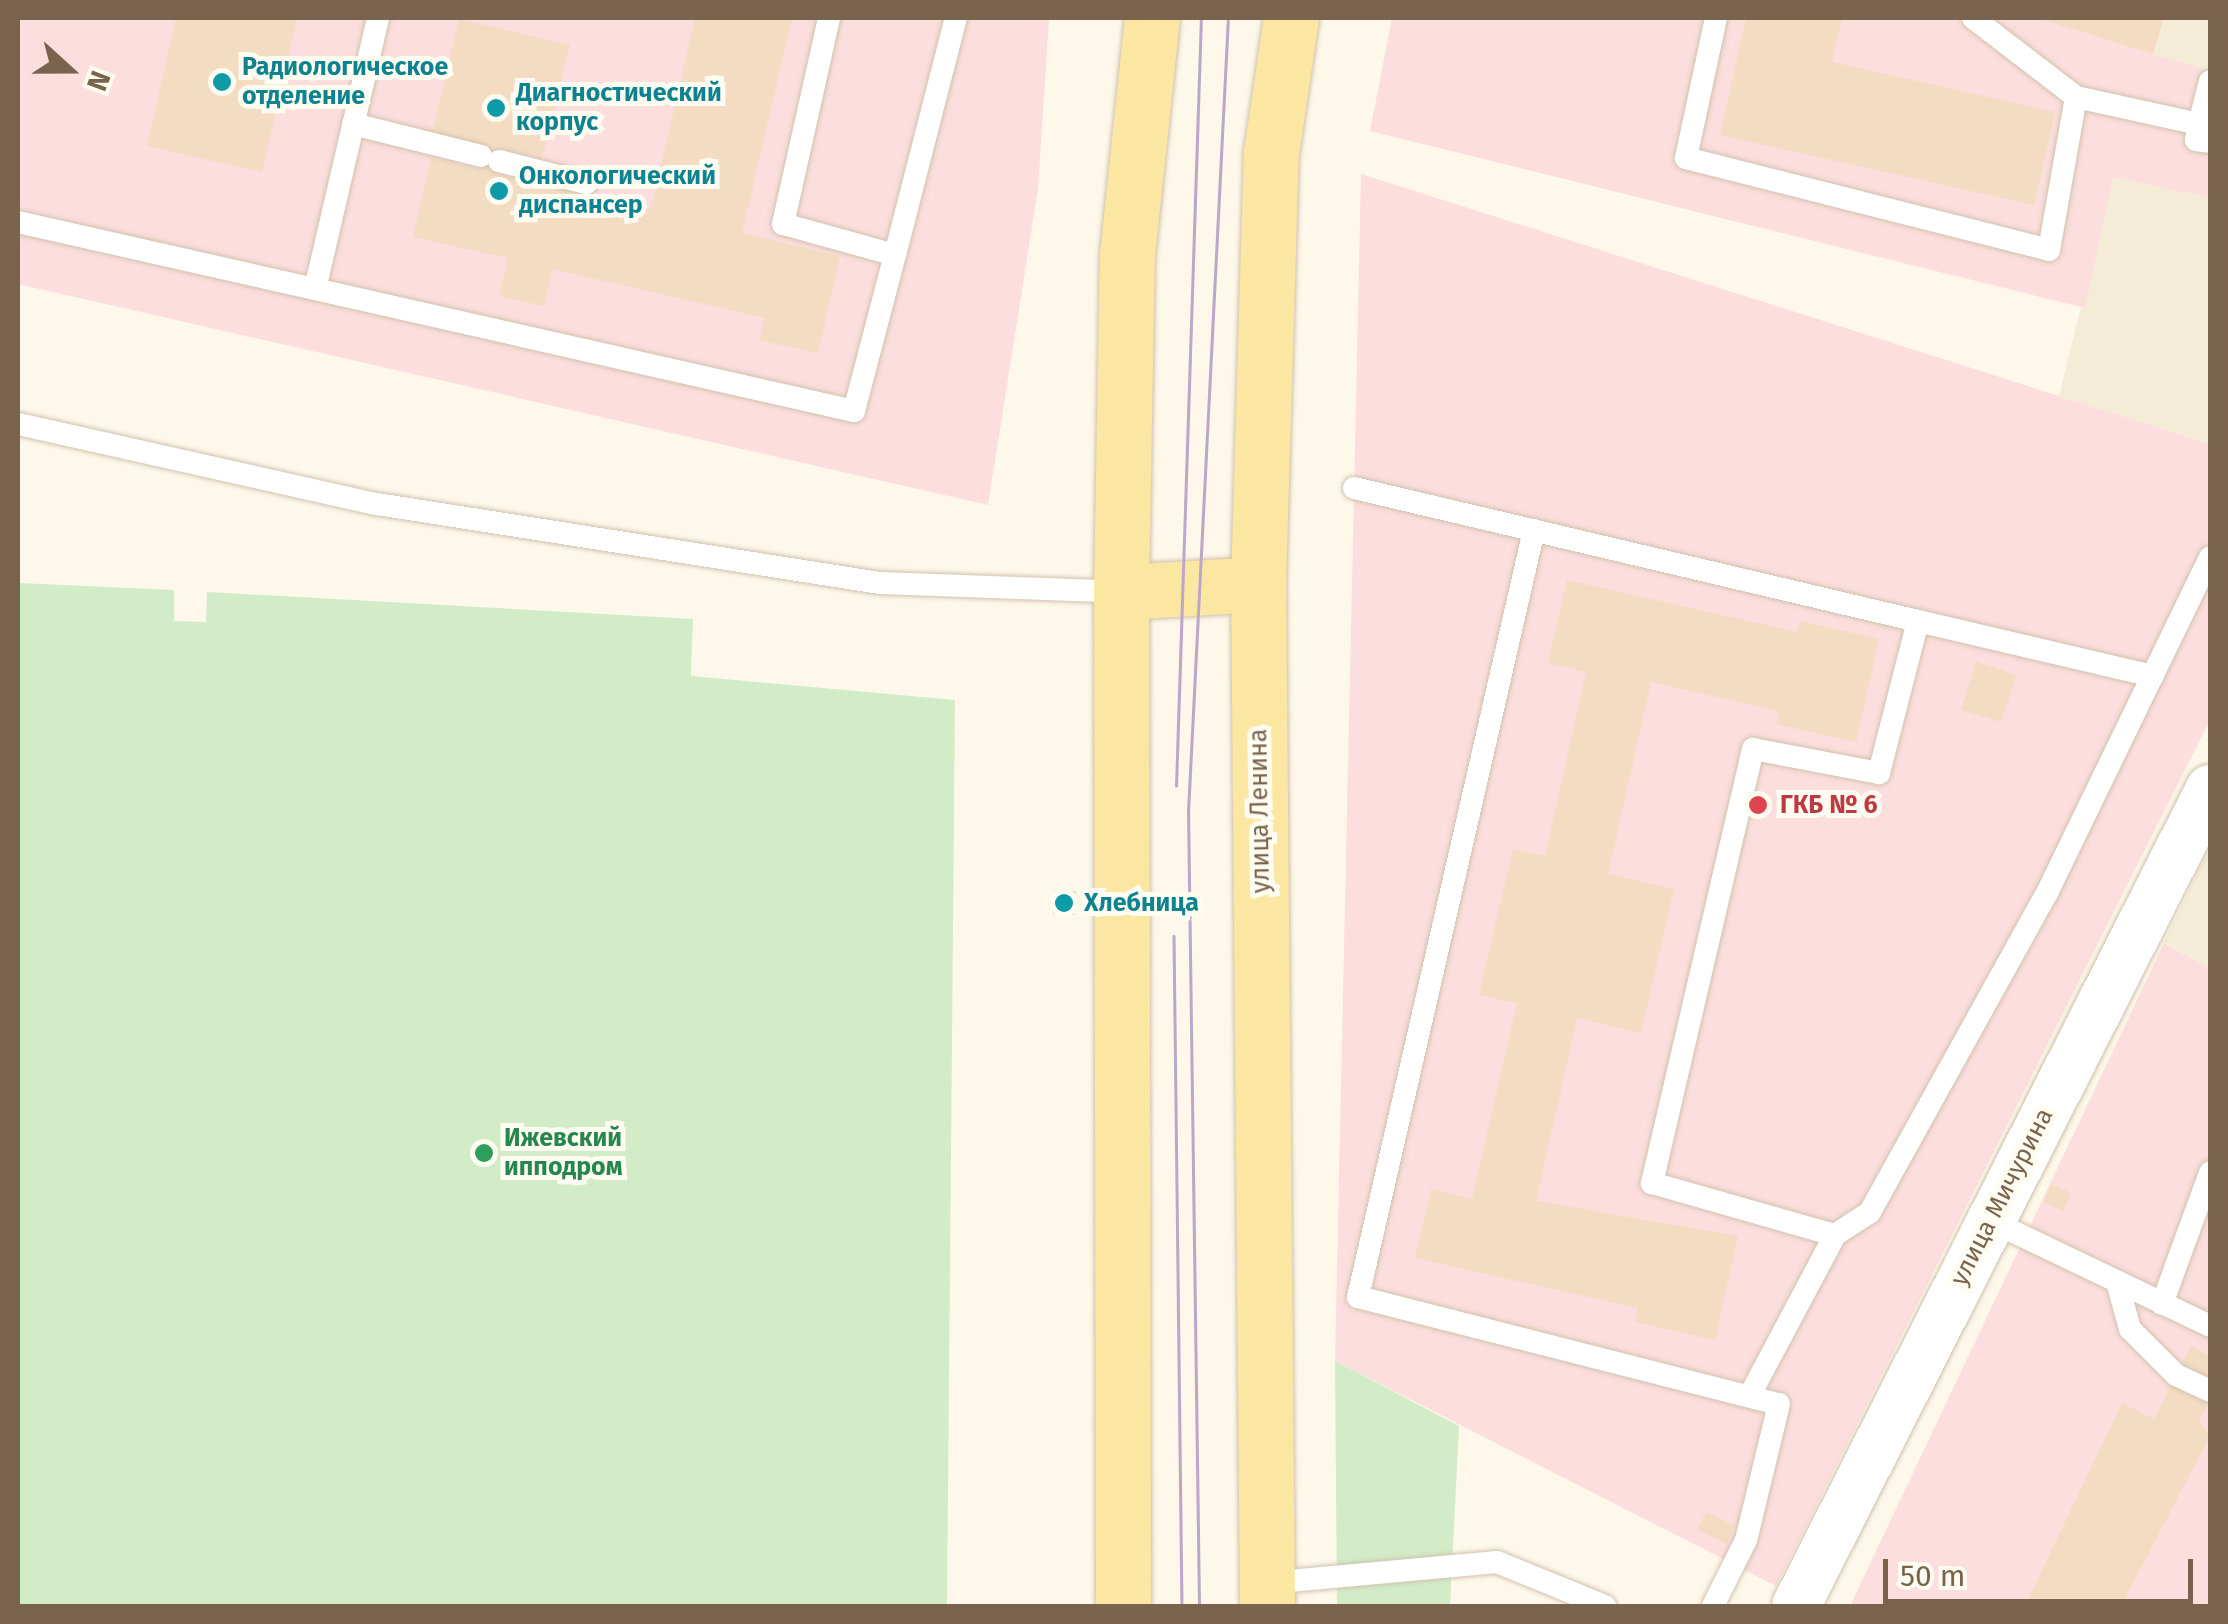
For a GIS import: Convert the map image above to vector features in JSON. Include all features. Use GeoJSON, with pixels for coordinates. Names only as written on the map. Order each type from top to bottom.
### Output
{"type":"FeatureCollection","features":[{"type":"Feature","properties":{"kind":"main road"},"geometry":{"type":"LineString","coordinates":[[1123,1606],[1121,592],[1127,255],[1152,18]]}},
{"type":"Feature","properties":{"kind":"main road","name":"улица Ленина"},"geometry":{"type":"LineString","coordinates":[[1267,1595],[1258,584],[1271,153],[1292,18]]}},
{"type":"Feature","properties":{"kind":"main road"},"geometry":{"type":"LineString","coordinates":[[1121,592],[1258,584]]}},
{"type":"Feature","properties":{"kind":"street","name":"улица Мичурина"},"geometry":{"type":"LineString","coordinates":[[1796,1606],[2210,789]]}},
{"type":"Feature","properties":{"kind":"lane"},"geometry":{"type":"LineString","coordinates":[[315,289],[378,18]]}},
{"type":"Feature","properties":{"kind":"lane"},"geometry":{"type":"LineString","coordinates":[[828,18],[783,224],[896,255]]}},
{"type":"Feature","properties":{"kind":"lane"},"geometry":{"type":"LineString","coordinates":[[18,222],[854,411],[956,18]]}},
{"type":"Feature","properties":{"kind":"lane"},"geometry":{"type":"LineString","coordinates":[[1716,18],[1686,158],[2049,250],[2076,97]]}},
{"type":"Feature","properties":{"kind":"lane"},"geometry":{"type":"LineString","coordinates":[[1974,18],[2076,97],[2205,133],[2210,81]]}},
{"type":"Feature","properties":{"kind":"lane"},"geometry":{"type":"LineString","coordinates":[[353,124],[586,183]]}},
{"type":"Feature","properties":{"kind":"lane"},"geometry":{"type":"LineString","coordinates":[[18,424],[376,504],[880,583],[1121,592]]}},
{"type":"Feature","properties":{"kind":"lane"},"geometry":{"type":"LineString","coordinates":[[1354,488],[2153,676]]}},
{"type":"Feature","properties":{"kind":"lane"},"geometry":{"type":"LineString","coordinates":[[1534,530],[1358,1297],[1779,1404],[1746,1540],[1714,1606]]}},
{"type":"Feature","properties":{"kind":"lane"},"geometry":{"type":"LineString","coordinates":[[1750,1395],[1835,1235],[1870,1212],[2047,892],[2210,558]]}},
{"type":"Feature","properties":{"kind":"lane"},"geometry":{"type":"LineString","coordinates":[[1835,1235],[1652,1183],[1752,749],[1879,774],[1918,621]]}},
{"type":"Feature","properties":{"kind":"lane"},"geometry":{"type":"LineString","coordinates":[[2162,1304],[2210,1173]]}},
{"type":"Feature","properties":{"kind":"lane"},"geometry":{"type":"LineString","coordinates":[[1989,1220],[2210,1326]]}},
{"type":"Feature","properties":{"kind":"lane"},"geometry":{"type":"LineString","coordinates":[[2117,1282],[2130,1329],[2176,1374],[2210,1391]]}},
{"type":"Feature","properties":{"kind":"lane"},"geometry":{"type":"LineString","coordinates":[[1267,1595],[1496,1562],[1605,1606]]}},
{"type":"Feature","properties":{"kind":"shaded area"},"geometry":{"type":"Polygon","coordinates":[[[18,18],[1049,18],[1038,189],[988,505],[18,284],[18,18]]]}},
{"type":"Feature","properties":{"kind":"shaded area"},"geometry":{"type":"Polygon","coordinates":[[[1392,18],[2164,18],[2153,54],[2210,71],[2210,198],[2113,177],[2085,308],[1370,131],[1392,18]]]}},
{"type":"Feature","properties":{"kind":"shaded area"},"geometry":{"type":"Polygon","coordinates":[[[2164,18],[2210,18],[2210,71],[2153,54],[2164,18]]]}},
{"type":"Feature","properties":{"kind":"shaded area","name":"ГКБ № 6"},"geometry":{"type":"Polygon","coordinates":[[[1361,174],[2210,444],[2210,720],[1776,1586],[1335,1361],[1361,174]]]}},
{"type":"Feature","properties":{"kind":"shaded area"},"geometry":{"type":"Polygon","coordinates":[[[2113,177],[2210,198],[2210,444],[2059,396],[2113,177]]]}},
{"type":"Feature","properties":{"kind":"shaded area"},"geometry":{"type":"Polygon","coordinates":[[[2210,847],[2210,968],[2164,942],[2210,847]]]}},
{"type":"Feature","properties":{"kind":"shaded area"},"geometry":{"type":"Polygon","coordinates":[[[2164,943],[2210,968],[2210,1606],[1850,1606],[2164,943]]]}},
{"type":"Feature","properties":{"kind":"green space","name":"Ижевский ипподром"},"geometry":{"type":"Polygon","coordinates":[[[18,583],[174,590],[174,621],[206,622],[207,592],[693,619],[691,676],[955,700],[947,1606],[18,1606],[18,583]]]}},
{"type":"Feature","properties":{"kind":"green space"},"geometry":{"type":"Polygon","coordinates":[[[1335,1361],[1459,1426],[1450,1606],[1337,1606],[1335,1361]]]}},
{"type":"Feature","properties":{"kind":"building","name":"Радиологическое отделение"},"geometry":{"type":"Polygon","coordinates":[[[176,18],[297,18],[262,172],[147,146],[176,18]]]}},
{"type":"Feature","properties":{"kind":"building","name":"Онкологический диспансер"},"geometry":{"type":"Polygon","coordinates":[[[695,18],[792,18],[742,233],[840,256],[818,353],[759,340],[765,318],[552,269],[544,306],[499,296],[508,258],[413,237],[431,158],[478,169],[482,149],[431,137],[459,19],[570,45],[542,158],[503,149],[497,174],[651,209],[695,18]]]}},
{"type":"Feature","properties":{"kind":"building"},"geometry":{"type":"Polygon","coordinates":[[[1746,18],[1842,18],[1832,62],[2055,112],[2034,205],[1720,135],[1746,18]]]}},
{"type":"Feature","properties":{"kind":"building"},"geometry":{"type":"Polygon","coordinates":[[[2038,18],[2164,18],[2153,54],[2038,18]]]}},
{"type":"Feature","properties":{"kind":"building"},"geometry":{"type":"Polygon","coordinates":[[[1567,580],[1797,632],[1800,621],[1879,639],[1856,742],[1776,724],[1779,711],[1651,682],[1608,874],[1674,889],[1641,1033],[1577,1018],[1536,1201],[1738,1236],[1715,1340],[1635,1322],[1638,1308],[1415,1258],[1431,1189],[1472,1199],[1517,1003],[1479,995],[1513,849],[1545,856],[1586,672],[1548,663],[1567,580]]]}},
{"type":"Feature","properties":{"kind":"building"},"geometry":{"type":"Polygon","coordinates":[[[1976,662],[2017,675],[2001,722],[1961,710],[1976,662]]]}},
{"type":"Feature","properties":{"kind":"building","name":"Хлебница"},"geometry":{"type":"Polygon","coordinates":[[[1055,891],[1076,891],[1074,915],[1053,914],[1055,891]]]}},
{"type":"Feature","properties":{"kind":"building"},"geometry":{"type":"Polygon","coordinates":[[[2051,1184],[2071,1193],[2063,1211],[2043,1202],[2051,1184]]]}},
{"type":"Feature","properties":{"kind":"building"},"geometry":{"type":"Polygon","coordinates":[[[2191,1346],[2210,1356],[2210,1399],[2199,1420],[2210,1436],[2121,1606],[2025,1606],[2122,1403],[2154,1419],[2191,1346]]]}},
{"type":"Feature","properties":{"kind":"building"},"geometry":{"type":"Polygon","coordinates":[[[1706,1512],[1735,1526],[1727,1544],[1697,1530],[1706,1512]]]}},
{"type":"Feature","properties":{"kind":"tram line"},"geometry":{"type":"LineString","coordinates":[[1176,786],[1201,18]]}},
{"type":"Feature","properties":{"kind":"tram line"},"geometry":{"type":"LineString","coordinates":[[1199,1606],[1188,812],[1228,18]]}},
{"type":"Feature","properties":{"kind":"tram line"},"geometry":{"type":"LineString","coordinates":[[1174,936],[1182,1606]]}},
{"type":"Feature","properties":{"kind":"place","name":"Радиологическое отделение"},"geometry":{"type":"Point","coordinates":[222,82]}},
{"type":"Feature","properties":{"kind":"place","name":"Диагностический корпус"},"geometry":{"type":"Point","coordinates":[496,108]}},
{"type":"Feature","properties":{"kind":"place","name":"Онкологический диспансер"},"geometry":{"type":"Point","coordinates":[499,191]}},
{"type":"Feature","properties":{"kind":"place","name":"ГКБ № 6"},"geometry":{"type":"Point","coordinates":[1758,805]}},
{"type":"Feature","properties":{"kind":"place","name":"Хлебница"},"geometry":{"type":"Point","coordinates":[1064,903]}},
{"type":"Feature","properties":{"kind":"place","name":"Ижевский ипподром"},"geometry":{"type":"Point","coordinates":[484,1153]}}]}
